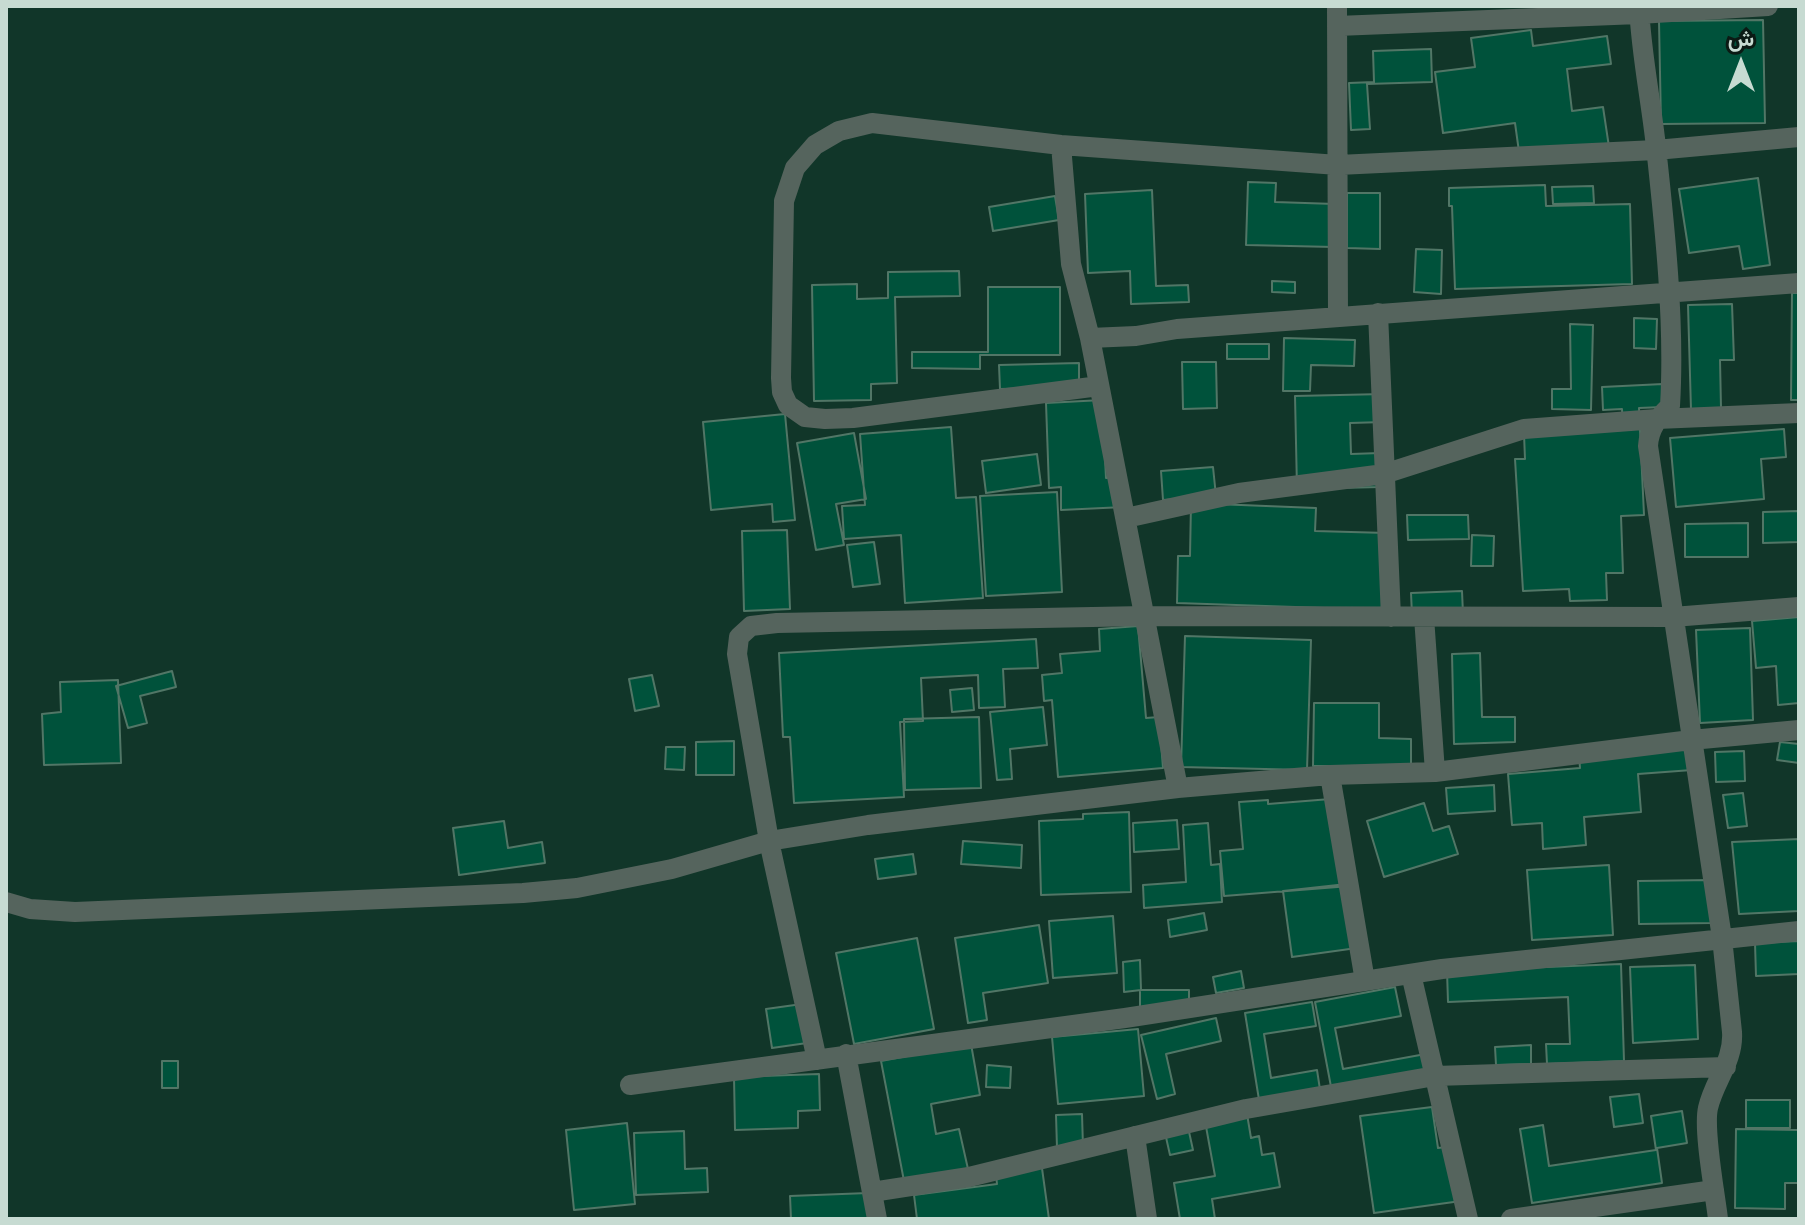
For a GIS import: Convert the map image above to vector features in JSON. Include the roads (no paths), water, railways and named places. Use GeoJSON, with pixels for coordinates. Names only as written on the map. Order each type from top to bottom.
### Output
{"type":"FeatureCollection","features":[{"type":"Feature","properties":{"kind":"street"},"geometry":{"type":"LineString","coordinates":[[1338,317],[1337,16],[1768,6]]}},
{"type":"Feature","properties":{"kind":"street"},"geometry":{"type":"LineString","coordinates":[[1639,10],[1656,150],[1668,292],[1670,406],[1648,433],[1648,446],[1722,938],[1733,1045],[1707,1111],[1718,1219]]}},
{"type":"Feature","properties":{"kind":"street"},"geometry":{"type":"LineString","coordinates":[[1099,386],[853,418],[805,417],[788,405],[782,392],[784,201],[795,168],[815,145],[839,131],[872,123],[1061,145],[1338,165],[1656,150],[1799,137],[1799,148]]}},
{"type":"Feature","properties":{"kind":"street"},"geometry":{"type":"LineString","coordinates":[[1061,145],[1071,264],[1090,338],[1178,788]]}},
{"type":"Feature","properties":{"kind":"street"},"geometry":{"type":"LineString","coordinates":[[1090,338],[1378,313],[1799,283]]}},
{"type":"Feature","properties":{"kind":"street"},"geometry":{"type":"LineString","coordinates":[[1378,313],[1391,617]]}},
{"type":"Feature","properties":{"kind":"street"},"geometry":{"type":"LineString","coordinates":[[1126,518],[1239,493],[1384,474],[1524,429],[1799,413]]}},
{"type":"Feature","properties":{"kind":"street"},"geometry":{"type":"LineString","coordinates":[[817,1060],[769,841],[737,654],[739,637],[751,626],[793,622],[1145,616],[1673,617],[1799,607]]}},
{"type":"Feature","properties":{"kind":"street"},"geometry":{"type":"LineString","coordinates":[[1424,617],[1435,772]]}},
{"type":"Feature","properties":{"kind":"street"},"geometry":{"type":"LineString","coordinates":[[6,902],[30,909],[75,912],[523,893],[577,888],[672,869],[769,841],[868,825],[1178,788],[1330,775],[1435,772],[1691,740],[1799,730]]}},
{"type":"Feature","properties":{"kind":"street"},"geometry":{"type":"LineString","coordinates":[[1330,775],[1365,981]]}},
{"type":"Feature","properties":{"kind":"street"},"geometry":{"type":"LineString","coordinates":[[630,1085],[1110,1020],[1411,974],[1799,931]]}},
{"type":"Feature","properties":{"kind":"street"},"geometry":{"type":"LineString","coordinates":[[1411,974],[1468,1219]]}},
{"type":"Feature","properties":{"kind":"street"},"geometry":{"type":"LineString","coordinates":[[846,1054],[877,1219]]}},
{"type":"Feature","properties":{"kind":"street"},"geometry":{"type":"LineString","coordinates":[[872,1192],[969,1177],[1246,1109],[1435,1076],[1726,1067]]}},
{"type":"Feature","properties":{"kind":"street"},"geometry":{"type":"LineString","coordinates":[[1135,1136],[1147,1219]]}},
{"type":"Feature","properties":{"kind":"street"},"geometry":{"type":"LineString","coordinates":[[1511,1219],[1714,1190]]}}]}
